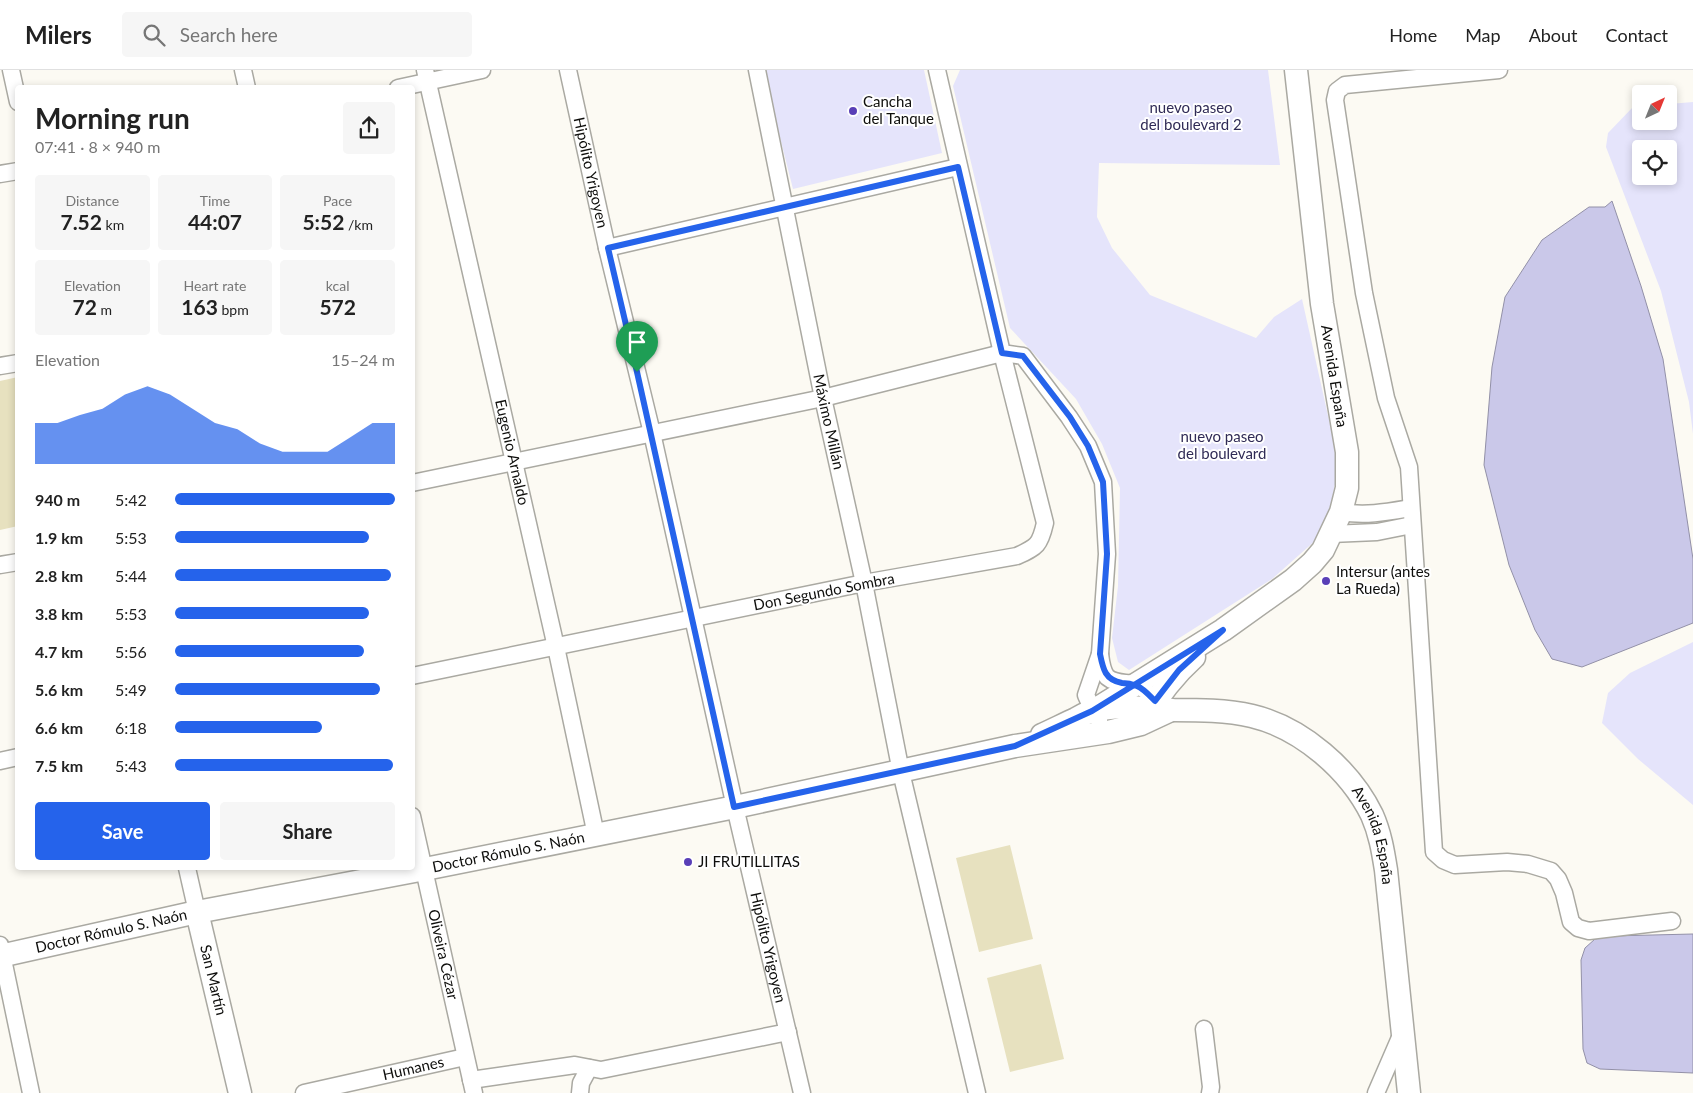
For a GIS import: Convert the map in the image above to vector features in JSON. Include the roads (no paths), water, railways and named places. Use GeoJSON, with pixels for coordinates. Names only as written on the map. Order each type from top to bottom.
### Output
{"type":"FeatureCollection","features":[{"type":"Feature","properties":{"kind":"main road","name":"Avenida España"},"geometry":{"type":"LineString","coordinates":[[1092,711],[1223,630],[1293,580],[1323,550],[1341,512],[1347,488],[1347,452],[1322,304],[1296,70]]}},
{"type":"Feature","properties":{"kind":"main road","name":"Avenida España"},"geometry":{"type":"LineString","coordinates":[[1223,630],[1179,670],[1162,707],[1253,716],[1284,728],[1329,760],[1355,788],[1372,816],[1381,840],[1386,870],[1408,1093]]}},
{"type":"Feature","properties":{"kind":"main road","name":"Doctor Rómulo S. Naón"},"geometry":{"type":"LineString","coordinates":[[1015,746],[1092,711],[1133,707],[1162,707]]}},
{"type":"Feature","properties":{"kind":"main road","name":"Doctor Rómulo S. Naón"},"geometry":{"type":"LineString","coordinates":[[1,952],[197,912],[425,870],[901,772],[1015,746],[1108,732],[1162,707]]}},
{"type":"Feature","properties":{"kind":"main road","name":"San Martín"},"geometry":{"type":"LineString","coordinates":[[197,912],[240,1093]]}},
{"type":"Feature","properties":{"kind":"street"},"geometry":{"type":"LineString","coordinates":[[11,70],[15,88]]}},
{"type":"Feature","properties":{"kind":"street"},"geometry":{"type":"LineString","coordinates":[[243,70],[246,85]]}},
{"type":"Feature","properties":{"kind":"street"},"geometry":{"type":"LineString","coordinates":[[404,85],[426,75],[482,70]]}},
{"type":"Feature","properties":{"kind":"street","name":"Hipólito Yrigoyen"},"geometry":{"type":"LineString","coordinates":[[568,70],[652,434],[734,807],[802,1093]]}},
{"type":"Feature","properties":{"kind":"street","name":"Máximo Millán"},"geometry":{"type":"LineString","coordinates":[[757,70],[823,398],[864,583],[901,772],[977,1093]]}},
{"type":"Feature","properties":{"kind":"street","name":"Don Segundo Sombra"},"geometry":{"type":"LineString","coordinates":[[415,675],[864,583],[1017,556],[1031,550],[1041,541],[1045,523],[1002,353],[936,70]]}},
{"type":"Feature","properties":{"kind":"street"},"geometry":{"type":"LineString","coordinates":[[1499,70],[1345,85],[1337,91],[1334,100],[1364,294],[1386,398],[1409,467],[1434,852],[1443,860],[1455,865],[1506,862],[1528,864],[1551,871],[1558,879],[1564,892],[1571,922],[1578,928],[1588,931],[1672,921]]}},
{"type":"Feature","properties":{"kind":"street","name":"Eugenio Arnaldo"},"geometry":{"type":"LineString","coordinates":[[426,75],[556,647],[596,835]]}},
{"type":"Feature","properties":{"kind":"street"},"geometry":{"type":"LineString","coordinates":[[608,248],[958,167]]}},
{"type":"Feature","properties":{"kind":"street"},"geometry":{"type":"LineString","coordinates":[[0,174],[15,172]]}},
{"type":"Feature","properties":{"kind":"street"},"geometry":{"type":"LineString","coordinates":[[415,482],[823,398],[1002,353],[1023,356],[1079,431],[1088,446],[1103,482],[1107,554],[1100,654],[1086,696],[1092,711],[1108,732]]}},
{"type":"Feature","properties":{"kind":"street"},"geometry":{"type":"LineString","coordinates":[[0,366],[15,364]]}},
{"type":"Feature","properties":{"kind":"street"},"geometry":{"type":"LineString","coordinates":[[1341,512],[1357,515],[1374,515],[1411,508]]}},
{"type":"Feature","properties":{"kind":"street"},"geometry":{"type":"LineString","coordinates":[[1331,534],[1377,532],[1412,525]]}},
{"type":"Feature","properties":{"kind":"street"},"geometry":{"type":"LineString","coordinates":[[0,565],[15,562]]}},
{"type":"Feature","properties":{"kind":"street"},"geometry":{"type":"LineString","coordinates":[[1100,654],[1103,669],[1108,677],[1117,682],[1135,684],[1162,707]]}},
{"type":"Feature","properties":{"kind":"street"},"geometry":{"type":"LineString","coordinates":[[0,761],[15,758]]}},
{"type":"Feature","properties":{"kind":"street","name":"Oliveira Cézar"},"geometry":{"type":"LineString","coordinates":[[415,828],[472,1086]]}},
{"type":"Feature","properties":{"kind":"street","name":"San Martín"},"geometry":{"type":"LineString","coordinates":[[187,870],[197,912]]}},
{"type":"Feature","properties":{"kind":"street"},"geometry":{"type":"LineString","coordinates":[[1,952],[31,1093]]}},
{"type":"Feature","properties":{"kind":"street"},"geometry":{"type":"LineString","coordinates":[[1204,1029],[1211,1087],[1210,1093]]}},
{"type":"Feature","properties":{"kind":"street"},"geometry":{"type":"LineString","coordinates":[[472,1086],[575,1065],[601,1070],[788,1032]]}},
{"type":"Feature","properties":{"kind":"street"},"geometry":{"type":"LineString","coordinates":[[1376,1093],[1402,1033]]}},
{"type":"Feature","properties":{"kind":"street","name":"Humanes"},"geometry":{"type":"LineString","coordinates":[[304,1093],[465,1057]]}},
{"type":"Feature","properties":{"kind":"street"},"geometry":{"type":"LineString","coordinates":[[580,1093],[581,1082],[589,1068]]}},
{"type":"Feature","properties":{"kind":"place","name":"Cancha del Tanque"},"geometry":{"type":"Point","coordinates":[853,111]}},
{"type":"Feature","properties":{"kind":"place","name":"Intersur (antes La Rueda)"},"geometry":{"type":"Point","coordinates":[1326,581]}},
{"type":"Feature","properties":{"kind":"place","name":"JI FRUTILLITAS"},"geometry":{"type":"Point","coordinates":[688,862]}},
{"type":"Feature","properties":{"kind":"park label","name":"nuevo paseo del boulevard 2"},"geometry":{"type":"Point","coordinates":[1191,116]}},
{"type":"Feature","properties":{"kind":"park label","name":"nuevo paseo del boulevard"},"geometry":{"type":"Point","coordinates":[1222,446]}}]}
